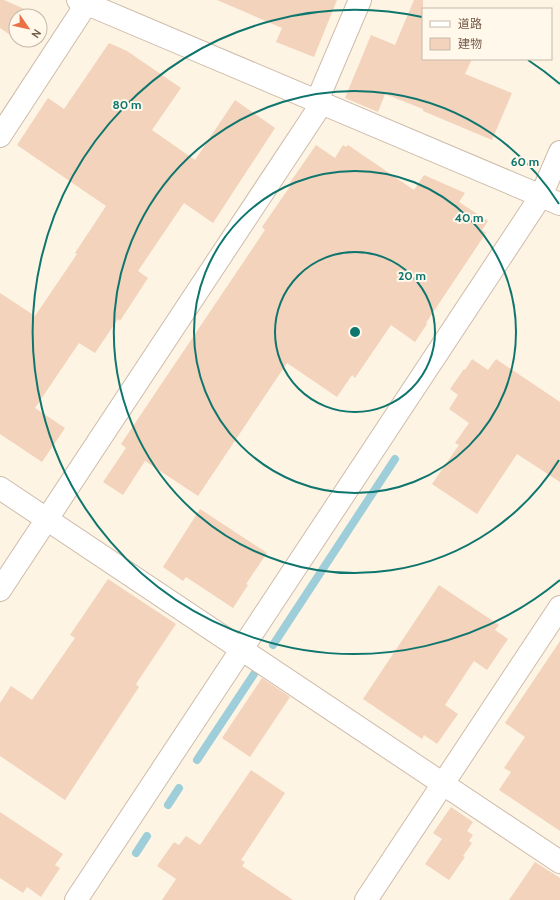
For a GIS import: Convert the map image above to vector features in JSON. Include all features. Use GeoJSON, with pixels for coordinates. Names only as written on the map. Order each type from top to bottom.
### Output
{"type":"FeatureCollection","features":[{"type":"Feature","properties":{"kind":"street"},"geometry":{"type":"LineString","coordinates":[[0,590],[320,102],[360,0]]}},
{"type":"Feature","properties":{"kind":"street"},"geometry":{"type":"LineString","coordinates":[[0,136],[85,1],[551,200]]}},
{"type":"Feature","properties":{"kind":"street"},"geometry":{"type":"LineString","coordinates":[[76,900],[242,649],[551,200],[560,152]]}},
{"type":"Feature","properties":{"kind":"street"},"geometry":{"type":"LineString","coordinates":[[0,488],[560,862]]}},
{"type":"Feature","properties":{"kind":"street"},"geometry":{"type":"LineString","coordinates":[[366,900],[560,607]]}},
{"type":"Feature","properties":{"kind":"building"},"geometry":{"type":"Polygon","coordinates":[[[0,0],[4,0],[22,8],[8,8],[8,34],[0,28],[0,0]]]}},
{"type":"Feature","properties":{"kind":"building"},"geometry":{"type":"Polygon","coordinates":[[[217,0],[337,0],[314,57],[276,42],[282,28],[217,0]]]}},
{"type":"Feature","properties":{"kind":"building"},"geometry":{"type":"Polygon","coordinates":[[[414,0],[423,0],[422,60],[472,60],[465,74],[512,93],[492,140],[423,111],[423,109],[385,94],[378,112],[345,98],[371,35],[395,45],[414,0]]]}},
{"type":"Feature","properties":{"kind":"building"},"geometry":{"type":"Polygon","coordinates":[[[109,43],[127,51],[181,88],[152,130],[195,160],[235,100],[275,128],[213,223],[184,203],[138,271],[148,278],[120,321],[118,319],[95,353],[79,343],[35,408],[65,428],[42,462],[0,434],[0,293],[35,316],[77,254],[75,253],[106,206],[17,145],[48,98],[64,109],[109,43]]]}},
{"type":"Feature","properties":{"kind":"building"},"geometry":{"type":"Polygon","coordinates":[[[316,145],[335,158],[343,145],[346,147],[348,145],[414,190],[424,175],[465,193],[459,202],[488,221],[482,230],[486,233],[415,342],[391,325],[355,378],[352,375],[337,397],[287,363],[198,496],[145,461],[123,495],[103,482],[126,448],[121,444],[265,230],[262,227],[316,145]]]}},
{"type":"Feature","properties":{"kind":"building"},"geometry":{"type":"Polygon","coordinates":[[[472,359],[488,370],[496,359],[560,402],[560,482],[517,454],[477,514],[432,484],[459,445],[455,443],[469,423],[449,409],[458,395],[450,389],[472,359]]]}},
{"type":"Feature","properties":{"kind":"building"},"geometry":{"type":"Polygon","coordinates":[[[200,509],[267,553],[246,584],[248,585],[233,608],[186,577],[183,581],[163,567],[200,509]]]}},
{"type":"Feature","properties":{"kind":"building"},"geometry":{"type":"Polygon","coordinates":[[[108,579],[176,624],[136,684],[139,687],[65,800],[0,756],[0,703],[11,686],[32,700],[75,638],[70,635],[108,579]]]}},
{"type":"Feature","properties":{"kind":"building"},"geometry":{"type":"Polygon","coordinates":[[[439,585],[499,625],[495,630],[508,639],[487,670],[474,661],[445,705],[458,714],[437,744],[424,735],[422,739],[363,699],[439,585]]]}},
{"type":"Feature","properties":{"kind":"building"},"geometry":{"type":"Polygon","coordinates":[[[560,641],[560,831],[499,790],[511,772],[504,768],[525,737],[505,723],[560,641]]]}},
{"type":"Feature","properties":{"kind":"building"},"geometry":{"type":"Polygon","coordinates":[[[262,678],[290,697],[250,757],[222,738],[262,678]]]}},
{"type":"Feature","properties":{"kind":"building"},"geometry":{"type":"Polygon","coordinates":[[[251,770],[285,793],[241,860],[245,862],[242,866],[293,900],[162,900],[176,879],[157,866],[174,842],[179,845],[186,836],[200,845],[251,770]]]}},
{"type":"Feature","properties":{"kind":"building"},"geometry":{"type":"Polygon","coordinates":[[[451,807],[473,822],[467,831],[473,835],[469,841],[472,843],[463,856],[465,857],[449,880],[425,864],[442,839],[433,833],[451,807]]]}},
{"type":"Feature","properties":{"kind":"building"},"geometry":{"type":"Polygon","coordinates":[[[0,812],[63,854],[55,865],[60,868],[41,897],[27,887],[23,893],[0,878],[0,812]]]}},
{"type":"Feature","properties":{"kind":"building"},"geometry":{"type":"Polygon","coordinates":[[[535,862],[560,878],[560,900],[509,900],[535,862]]]}},
{"type":"Feature","properties":{"kind":"waterway"},"geometry":{"type":"LineString","coordinates":[[273,645],[395,459]]}},
{"type":"Feature","properties":{"kind":"waterway"},"geometry":{"type":"LineString","coordinates":[[197,760],[256,671]]}},
{"type":"Feature","properties":{"kind":"waterway"},"geometry":{"type":"LineString","coordinates":[[168,805],[179,788]]}},
{"type":"Feature","properties":{"kind":"waterway"},"geometry":{"type":"LineString","coordinates":[[136,853],[147,836]]}}]}
